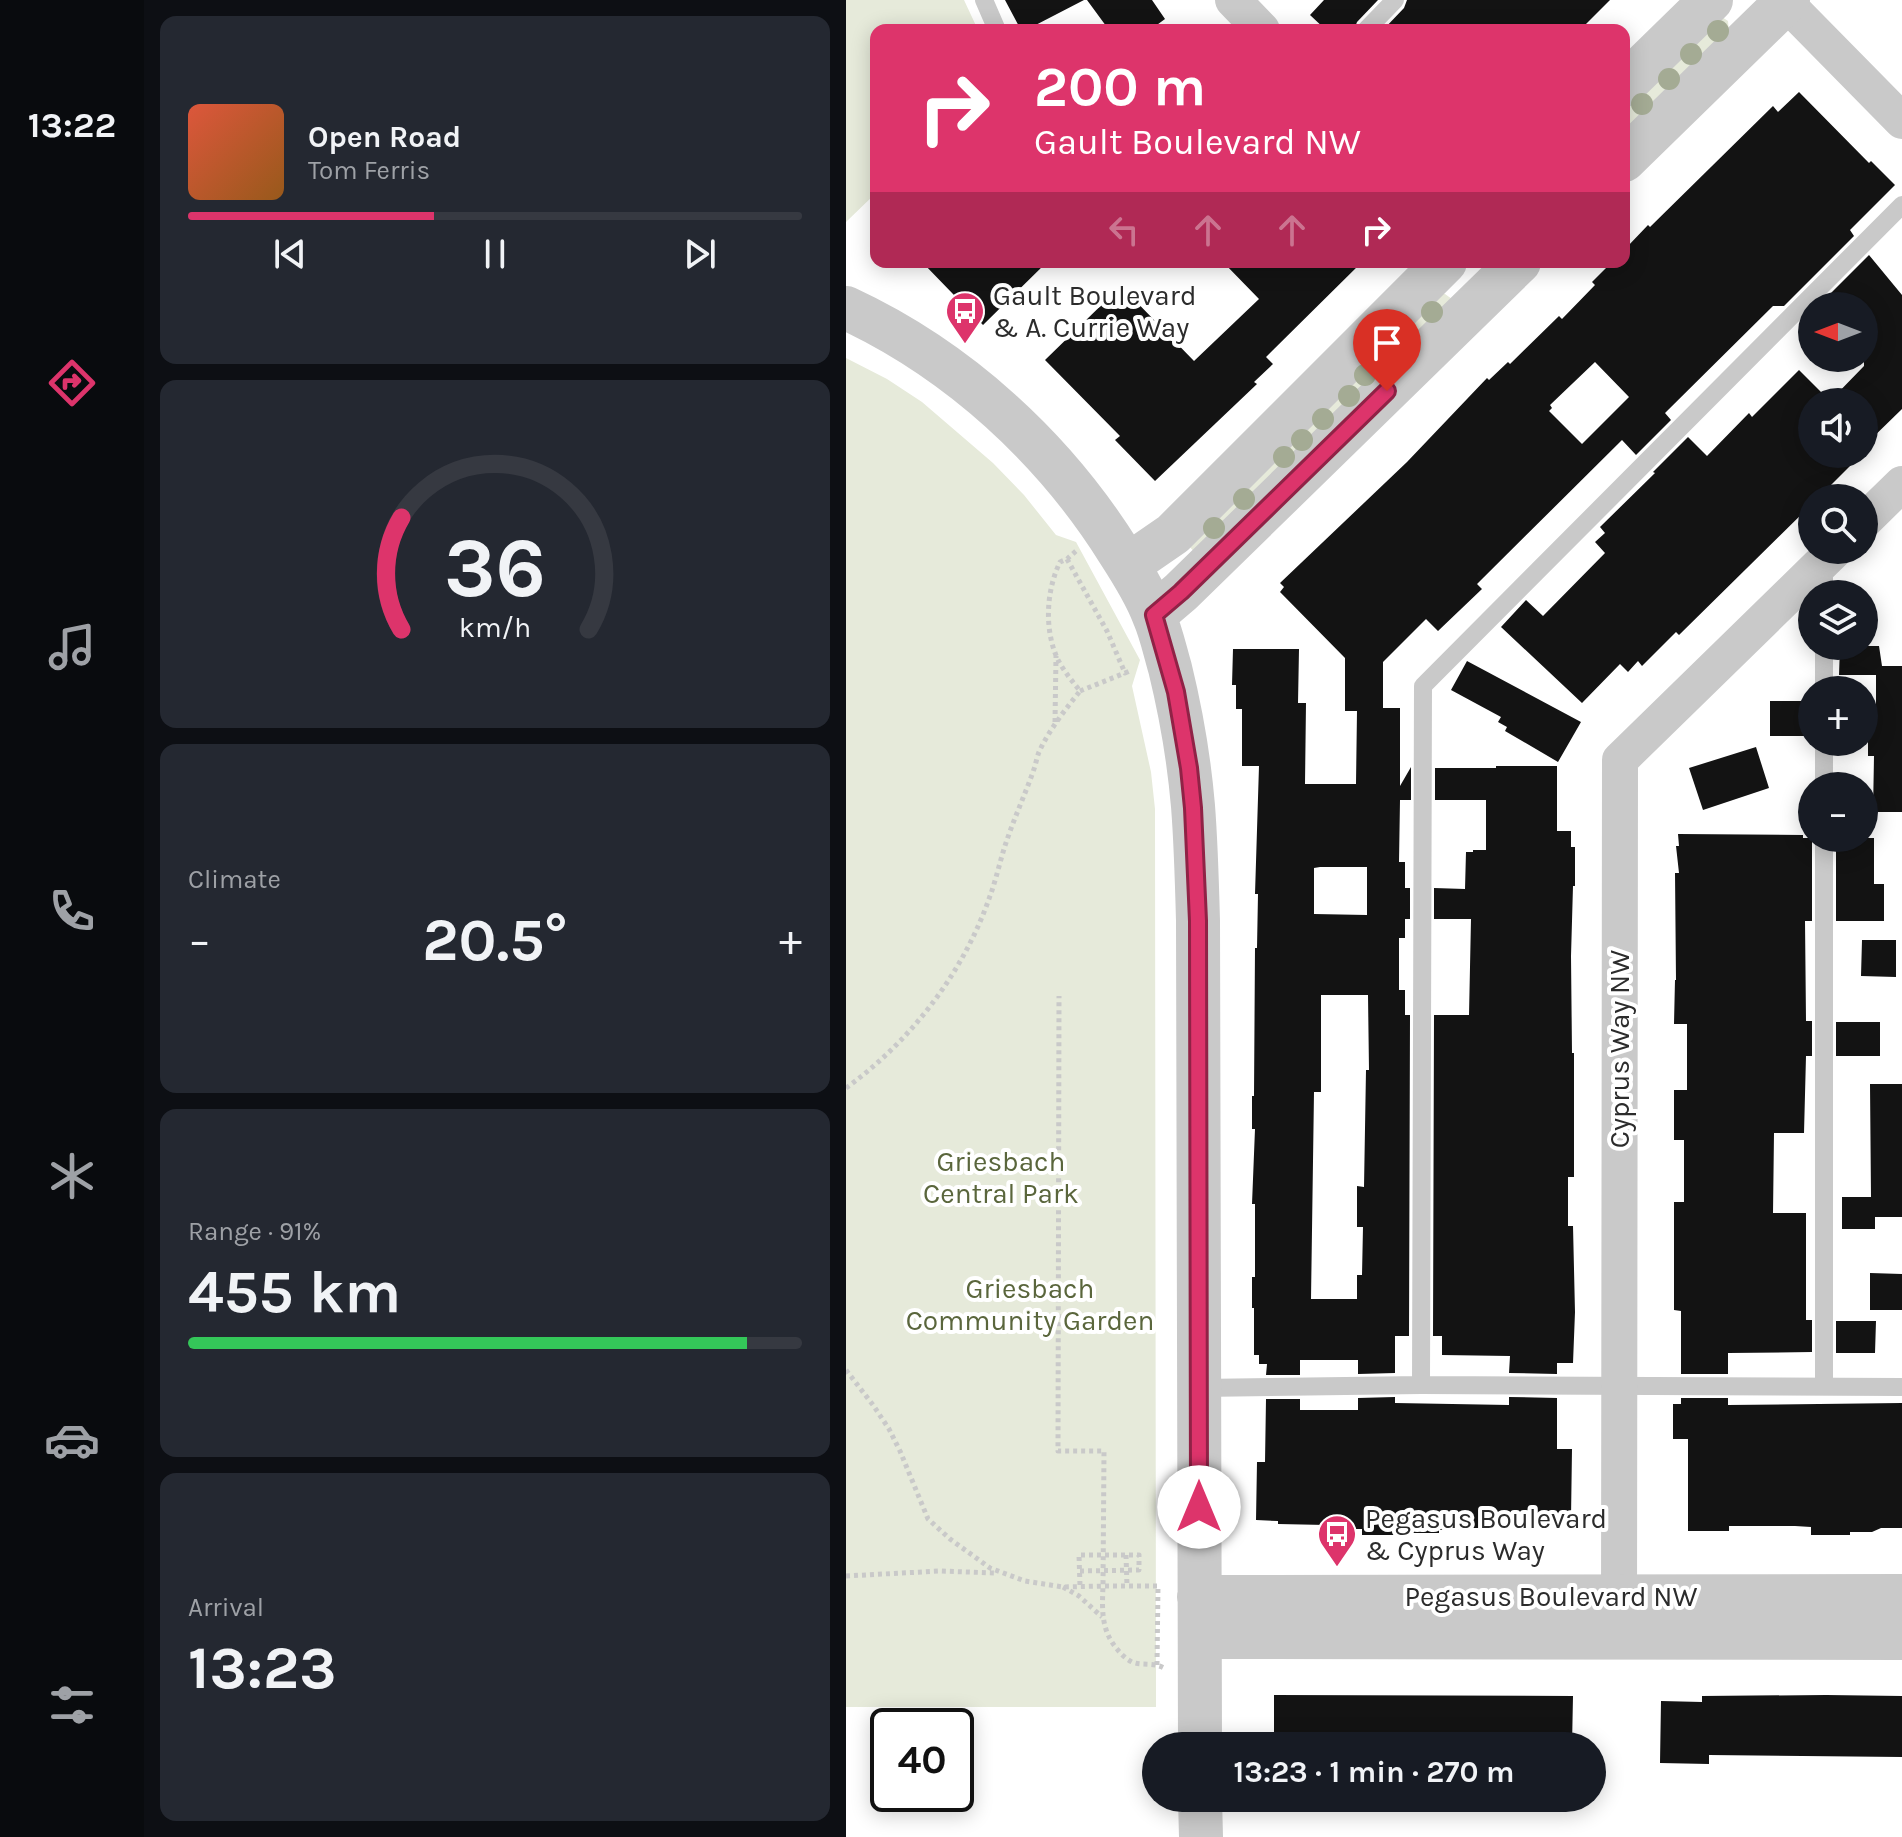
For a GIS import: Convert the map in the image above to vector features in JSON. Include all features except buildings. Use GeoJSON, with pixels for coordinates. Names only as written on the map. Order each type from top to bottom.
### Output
{"type":"FeatureCollection","features":[{"type":"Feature","properties":{"kind":"street"},"geometry":{"type":"LineString","coordinates":[[1233,0],[1256,24]]}},
{"type":"Feature","properties":{"kind":"street"},"geometry":{"type":"LineString","coordinates":[[1630,79],[1711,0]]}},
{"type":"Feature","properties":{"kind":"street"},"geometry":{"type":"LineString","coordinates":[[1630,154],[1785,1],[1902,121]]}},
{"type":"Feature","properties":{"kind":"street"},"geometry":{"type":"LineString","coordinates":[[1128,565],[1173,534],[1439,268]]}},
{"type":"Feature","properties":{"kind":"street"},"geometry":{"type":"LineString","coordinates":[[1154,615],[1181,592],[1502,268]]}},
{"type":"Feature","properties":{"kind":"street"},"geometry":{"type":"LineString","coordinates":[[846,308],[905,340],[946,367],[1052,461],[1080,495],[1128,565],[1154,615],[1176,692],[1193,808],[1198,937],[1200,1732]]}},
{"type":"Feature","properties":{"kind":"street"},"geometry":{"type":"LineString","coordinates":[[1878,507],[1902,484]]}},
{"type":"Feature","properties":{"kind":"street","name":"Cyprus Way NW"},"geometry":{"type":"LineString","coordinates":[[1619,1617],[1620,760],[1827,568]]}},
{"type":"Feature","properties":{"kind":"street","name":"Pegasus Boulevard NW"},"geometry":{"type":"LineString","coordinates":[[1199,1617],[1619,1617],[1902,1596]]}},
{"type":"Feature","properties":{"kind":"street","name":"Pegasus Boulevard NW"},"geometry":{"type":"LineString","coordinates":[[1619,1617],[1902,1638]]}},
{"type":"Feature","properties":{"kind":"street"},"geometry":{"type":"LineString","coordinates":[[1200,1812],[1201,1837]]}},
{"type":"Feature","properties":{"kind":"lane"},"geometry":{"type":"LineString","coordinates":[[984,0],[994,24]]}},
{"type":"Feature","properties":{"kind":"lane"},"geometry":{"type":"LineString","coordinates":[[1372,24],[1395,0]]}},
{"type":"Feature","properties":{"kind":"lane"},"geometry":{"type":"LineString","coordinates":[[1421,1385],[1423,686],[1902,205]]}},
{"type":"Feature","properties":{"kind":"lane"},"geometry":{"type":"LineString","coordinates":[[1824,852],[1824,1386]]}},
{"type":"Feature","properties":{"kind":"lane"},"geometry":{"type":"LineString","coordinates":[[1199,1388],[1421,1385],[1902,1387]]}},
{"type":"Feature","properties":{"kind":"path"},"geometry":{"type":"LineString","coordinates":[[1067,559],[1060,562],[1051,583],[1049,615],[1056,655],[1080,691]]}},
{"type":"Feature","properties":{"kind":"path"},"geometry":{"type":"LineString","coordinates":[[1055,725],[1056,655]]}},
{"type":"Feature","properties":{"kind":"path"},"geometry":{"type":"LineString","coordinates":[[846,1088],[886,1055],[920,1018],[960,962],[990,896],[1008,836],[1039,753],[1055,725],[1080,691],[1125,673]]}},
{"type":"Feature","properties":{"kind":"path"},"geometry":{"type":"LineString","coordinates":[[846,1370],[889,1429],[928,1519],[980,1562],[1000,1573],[1036,1584],[1103,1586],[1104,1451],[1058,1451],[1059,996]]}},
{"type":"Feature","properties":{"kind":"path"},"geometry":{"type":"LineString","coordinates":[[1080,1571],[1139,1570],[1139,1555],[1079,1555],[1080,1586]]}},
{"type":"Feature","properties":{"kind":"path"},"geometry":{"type":"LineString","coordinates":[[1126,1555],[1127,1586]]}},
{"type":"Feature","properties":{"kind":"path"},"geometry":{"type":"LineString","coordinates":[[846,1576],[931,1571],[1000,1573]]}},
{"type":"Feature","properties":{"kind":"path"},"geometry":{"type":"LineString","coordinates":[[1063,1587],[1079,1596],[1103,1618]]}},
{"type":"Feature","properties":{"kind":"green space"},"geometry":{"type":"Polygon","coordinates":[[[846,0],[964,0],[975,24],[870,24],[870,199],[846,222],[846,0]]]}},
{"type":"Feature","properties":{"kind":"green space"},"geometry":{"type":"Polygon","coordinates":[[[1722,17],[1728,21],[1729,32],[1630,130],[1630,104],[1714,20],[1722,17]]]}},
{"type":"Feature","properties":{"kind":"green space"},"geometry":{"type":"Polygon","coordinates":[[[1438,294],[1452,299],[1200,558],[1186,543],[1438,294]]]}},
{"type":"Feature","properties":{"kind":"green space","name":"Griesbach Central Park"},"geometry":{"type":"Polygon","coordinates":[[[846,358],[922,402],[993,463],[1056,535],[1076,542],[1140,660],[1132,686],[1151,772],[1155,809],[1156,1707],[846,1707],[846,358]]]}},
{"type":"Feature","properties":{"kind":"place","name":"Gault Boulevard & A. Currie Way"},"geometry":{"type":"Point","coordinates":[965,345]}},
{"type":"Feature","properties":{"kind":"place","name":"Pegasus Boulevard & Cyprus Way"},"geometry":{"type":"Point","coordinates":[1337,1568]}},
{"type":"Feature","properties":{"kind":"route"},"geometry":{"type":"LineString","coordinates":[[1199,1507],[1198,921],[1193,808],[1176,692],[1154,615],[1387,391]]}},
{"type":"Feature","properties":{"kind":"park label","name":"Griesbach Community Garden"},"geometry":{"type":"Point","coordinates":[1030,1304]}}]}
